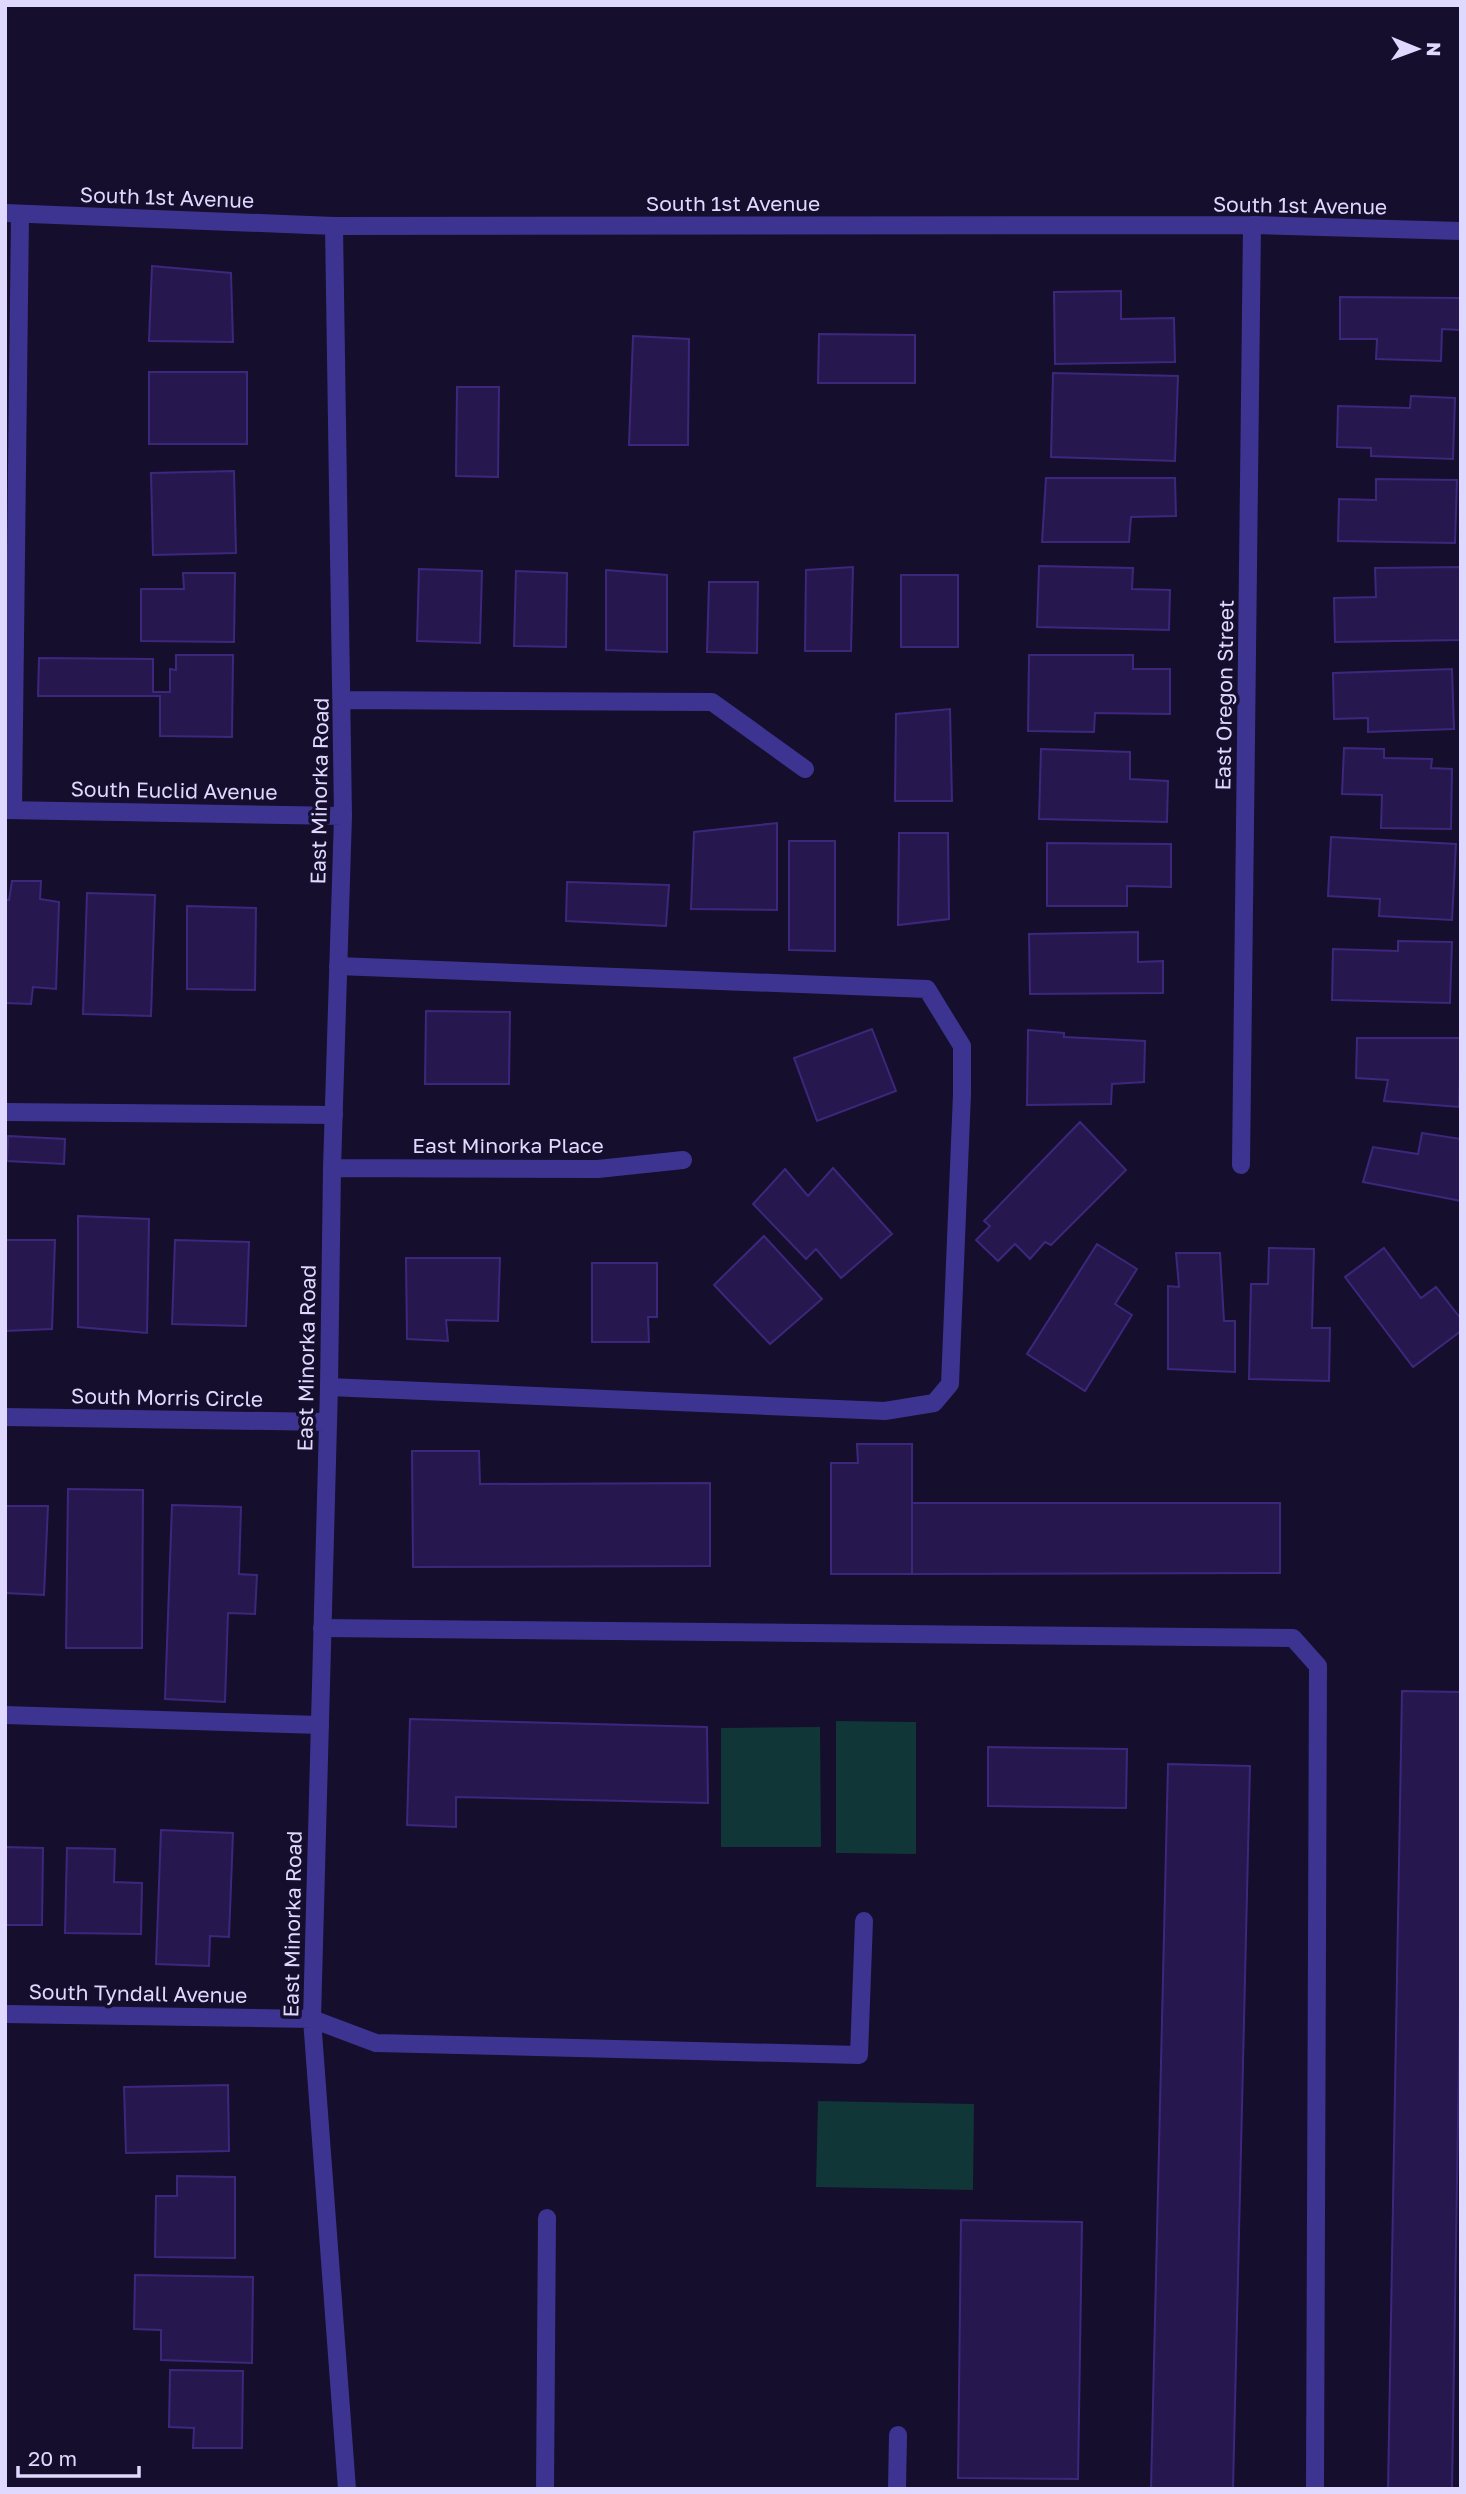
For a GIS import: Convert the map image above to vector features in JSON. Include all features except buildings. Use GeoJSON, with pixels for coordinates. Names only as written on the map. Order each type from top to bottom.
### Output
{"type":"FeatureCollection","features":[{"type":"Feature","properties":{"kind":"street","name":"South 1st Avenue"},"geometry":{"type":"LineString","coordinates":[[13,214],[334,226],[1252,225],[1461,231]]}},
{"type":"Feature","properties":{"kind":"street"},"geometry":{"type":"LineString","coordinates":[[9,810],[13,214]]}},
{"type":"Feature","properties":{"kind":"street","name":"East Oregon Street"},"geometry":{"type":"LineString","coordinates":[[1241,1165],[1252,225]]}},
{"type":"Feature","properties":{"kind":"street","name":"East Minorka Road"},"geometry":{"type":"LineString","coordinates":[[334,226],[343,816],[312,2020],[347,2489]]}},
{"type":"Feature","properties":{"kind":"street"},"geometry":{"type":"LineString","coordinates":[[343,700],[712,702],[805,769]]}},
{"type":"Feature","properties":{"kind":"street","name":"South Euclid Avenue"},"geometry":{"type":"LineString","coordinates":[[9,810],[343,816]]}},
{"type":"Feature","properties":{"kind":"street"},"geometry":{"type":"LineString","coordinates":[[329,1387],[885,1410],[934,1403],[950,1384],[962,1094],[962,1046],[928,989],[338,966]]}},
{"type":"Feature","properties":{"kind":"street"},"geometry":{"type":"LineString","coordinates":[[5,1112],[334,1115]]}},
{"type":"Feature","properties":{"kind":"street","name":"East Minorka Place"},"geometry":{"type":"LineString","coordinates":[[332,1168],[598,1170],[683,1160]]}},
{"type":"Feature","properties":{"kind":"street","name":"South Morris Circle"},"geometry":{"type":"LineString","coordinates":[[5,1417],[327,1422]]}},
{"type":"Feature","properties":{"kind":"street"},"geometry":{"type":"LineString","coordinates":[[322,1628],[1293,1638],[1318,1665],[1315,2489]]}},
{"type":"Feature","properties":{"kind":"street"},"geometry":{"type":"LineString","coordinates":[[5,1715],[320,1725]]}},
{"type":"Feature","properties":{"kind":"street","name":"South Tyndall Avenue"},"geometry":{"type":"LineString","coordinates":[[5,2014],[312,2020],[376,2043],[859,2055],[864,1921]]}},
{"type":"Feature","properties":{"kind":"street"},"geometry":{"type":"LineString","coordinates":[[545,2489],[547,2218]]}},
{"type":"Feature","properties":{"kind":"street"},"geometry":{"type":"LineString","coordinates":[[897,2489],[898,2435]]}},
{"type":"Feature","properties":{"kind":"green space"},"geometry":{"type":"Polygon","coordinates":[[[836,1721],[916,1722],[916,1854],[836,1853],[836,1721]]]}},
{"type":"Feature","properties":{"kind":"green space"},"geometry":{"type":"Polygon","coordinates":[[[820,1727],[821,1847],[721,1847],[721,1728],[820,1727]]]}},
{"type":"Feature","properties":{"kind":"green space"},"geometry":{"type":"Polygon","coordinates":[[[818,2101],[974,2104],[973,2190],[816,2187],[818,2101]]]}}]}
